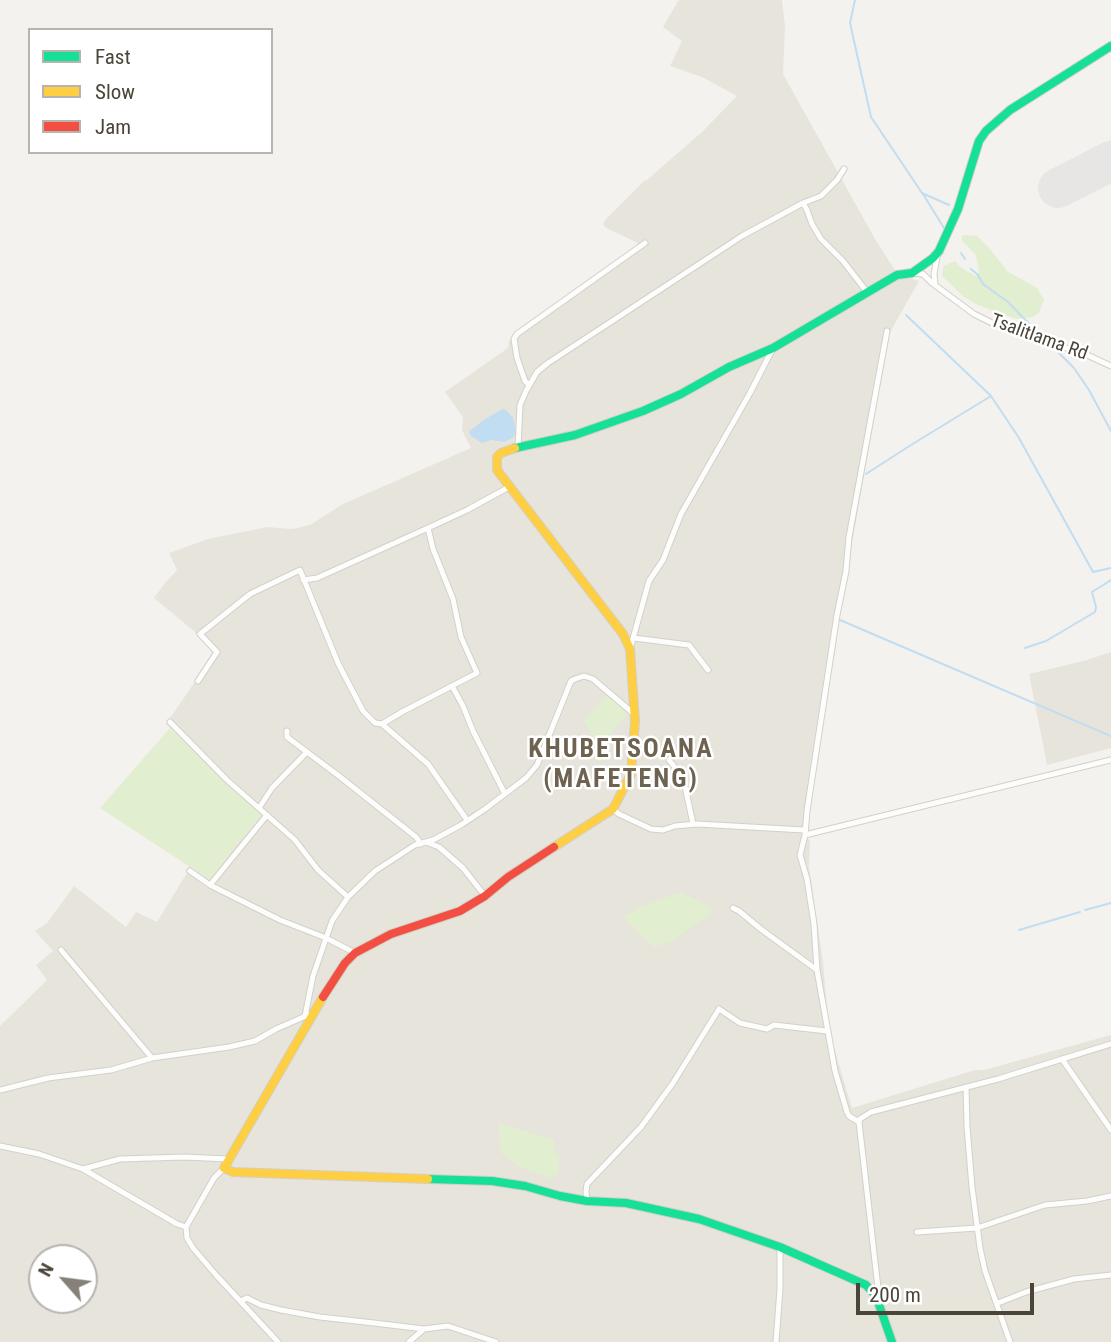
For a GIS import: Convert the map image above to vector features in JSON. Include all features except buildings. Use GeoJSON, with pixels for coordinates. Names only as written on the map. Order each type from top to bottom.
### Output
{"type":"FeatureCollection","features":[{"type":"Feature","properties":{"kind":"street"},"geometry":{"type":"LineString","coordinates":[[278,1342],[193,1248],[187,1238],[186,1227],[214,1178],[226,1164],[310,1015],[345,963],[355,953],[391,934],[460,911],[485,896],[508,877],[613,809],[631,774],[635,715],[630,649],[623,634],[497,470],[497,457],[501,453],[575,435],[643,411],[773,348],[897,275],[928,270],[958,209],[979,141],[986,131],[1021,103],[1111,46]]}},
{"type":"Feature","properties":{"kind":"street"},"geometry":{"type":"LineString","coordinates":[[519,448],[520,405],[537,372],[742,236],[821,196],[838,180],[844,169]]}},
{"type":"Feature","properties":{"kind":"street"},"geometry":{"type":"LineString","coordinates":[[803,203],[821,239],[844,261],[867,292]]}},
{"type":"Feature","properties":{"kind":"street"},"geometry":{"type":"LineString","coordinates":[[529,385],[517,358],[514,339],[517,334],[645,243]]}},
{"type":"Feature","properties":{"kind":"street","name":"Tsalitlama Rd"},"geometry":{"type":"LineString","coordinates":[[928,270],[934,284],[974,314],[1111,366]]}},
{"type":"Feature","properties":{"kind":"street"},"geometry":{"type":"LineString","coordinates":[[859,1122],[847,1112],[835,1071],[817,970],[807,879],[800,855],[846,571],[849,537],[887,331]]}},
{"type":"Feature","properties":{"kind":"street"},"geometry":{"type":"LineString","coordinates":[[630,649],[649,581],[663,560],[681,514],[773,348]]}},
{"type":"Feature","properties":{"kind":"street"},"geometry":{"type":"LineString","coordinates":[[303,580],[317,578],[428,528],[509,487]]}},
{"type":"Feature","properties":{"kind":"street"},"geometry":{"type":"LineString","coordinates":[[382,724],[477,673],[461,637],[453,599],[433,550],[428,528]]}},
{"type":"Feature","properties":{"kind":"street"},"geometry":{"type":"LineString","coordinates":[[198,681],[217,652],[200,634],[250,594],[300,570],[338,663],[363,711],[428,764],[467,820]]}},
{"type":"Feature","properties":{"kind":"street"},"geometry":{"type":"LineString","coordinates":[[634,638],[689,645],[708,670]]}},
{"type":"Feature","properties":{"kind":"street"},"geometry":{"type":"LineString","coordinates":[[310,1015],[313,976],[332,921],[348,897],[375,871],[415,845],[461,825],[526,778],[537,765],[568,687],[575,678],[584,676],[593,679],[635,715]]}},
{"type":"Feature","properties":{"kind":"street"},"geometry":{"type":"LineString","coordinates":[[452,686],[505,794]]}},
{"type":"Feature","properties":{"kind":"street"},"geometry":{"type":"LineString","coordinates":[[170,722],[228,780],[295,840],[318,870],[348,897]]}},
{"type":"Feature","properties":{"kind":"street"},"geometry":{"type":"LineString","coordinates":[[287,731],[287,737],[423,843],[439,847],[463,868],[485,896]]}},
{"type":"Feature","properties":{"kind":"street"},"geometry":{"type":"LineString","coordinates":[[259,808],[272,788],[306,752]]}},
{"type":"Feature","properties":{"kind":"street"},"geometry":{"type":"LineString","coordinates":[[669,760],[683,777],[693,824]]}},
{"type":"Feature","properties":{"kind":"street"},"geometry":{"type":"LineString","coordinates":[[613,809],[651,829],[663,830],[675,825],[693,824],[805,832],[1111,760]]}},
{"type":"Feature","properties":{"kind":"street"},"geometry":{"type":"LineString","coordinates":[[210,885],[267,815]]}},
{"type":"Feature","properties":{"kind":"street"},"geometry":{"type":"LineString","coordinates":[[190,871],[210,885],[280,920],[355,953]]}},
{"type":"Feature","properties":{"kind":"street"},"geometry":{"type":"LineString","coordinates":[[733,908],[817,970]]}},
{"type":"Feature","properties":{"kind":"street"},"geometry":{"type":"LineString","coordinates":[[61,950],[152,1058]]}},
{"type":"Feature","properties":{"kind":"street"},"geometry":{"type":"LineString","coordinates":[[587,1201],[587,1184],[641,1127],[673,1083],[719,1009],[740,1023],[767,1029],[774,1025],[827,1031]]}},
{"type":"Feature","properties":{"kind":"street"},"geometry":{"type":"LineString","coordinates":[[0,1090],[48,1078],[111,1070],[152,1058],[255,1041],[310,1015]]}},
{"type":"Feature","properties":{"kind":"street"},"geometry":{"type":"LineString","coordinates":[[876,1296],[878,1289],[860,1119],[871,1112],[998,1079],[1111,1044]]}},
{"type":"Feature","properties":{"kind":"street"},"geometry":{"type":"LineString","coordinates":[[1062,1059],[1111,1130]]}},
{"type":"Feature","properties":{"kind":"street"},"geometry":{"type":"LineString","coordinates":[[966,1087],[977,1228],[985,1271],[1010,1342]]}},
{"type":"Feature","properties":{"kind":"street"},"geometry":{"type":"LineString","coordinates":[[0,1146],[39,1154],[83,1169],[186,1227]]}},
{"type":"Feature","properties":{"kind":"street"},"geometry":{"type":"LineString","coordinates":[[83,1169],[120,1159],[184,1157],[226,1164],[233,1172],[492,1181],[587,1201],[626,1203],[699,1219],[779,1247],[866,1285],[876,1296],[892,1342]]}},
{"type":"Feature","properties":{"kind":"street"},"geometry":{"type":"LineString","coordinates":[[917,1232],[977,1228],[1045,1205],[1111,1196]]}},
{"type":"Feature","properties":{"kind":"street"},"geometry":{"type":"LineString","coordinates":[[776,1342],[780,1289],[779,1247]]}},
{"type":"Feature","properties":{"kind":"street"},"geometry":{"type":"LineString","coordinates":[[998,1303],[1074,1279],[1111,1275]]}},
{"type":"Feature","properties":{"kind":"street"},"geometry":{"type":"LineString","coordinates":[[241,1301],[247,1298],[261,1305],[320,1317],[424,1329],[449,1326],[496,1342]]}},
{"type":"Feature","properties":{"kind":"street"},"geometry":{"type":"LineString","coordinates":[[409,1342],[424,1329]]}},
{"type":"Feature","properties":{"kind":"shaded area"},"geometry":{"type":"Polygon","coordinates":[[[681,0],[782,0],[785,27],[783,74],[896,272],[901,278],[919,281],[889,334],[816,757],[807,837],[810,841],[809,867],[823,962],[829,1031],[852,1108],[975,1070],[984,1070],[1111,1035],[1111,1342],[0,1342],[0,1026],[47,980],[36,965],[53,951],[35,931],[47,923],[74,886],[126,927],[136,912],[157,922],[189,866],[210,880],[238,842],[263,816],[166,724],[214,654],[194,631],[154,598],[177,570],[169,553],[208,539],[267,527],[292,529],[310,525],[343,504],[471,448],[462,430],[463,417],[445,392],[508,348],[509,341],[520,328],[633,250],[638,243],[606,228],[603,224],[606,219],[644,181],[702,132],[737,96],[702,77],[670,66],[682,41],[663,27],[681,0]]]}},
{"type":"Feature","properties":{"kind":"shaded area"},"geometry":{"type":"Polygon","coordinates":[[[1111,652],[1111,748],[1047,765],[1029,674],[1111,652]]]}},
{"type":"Feature","properties":{"kind":"green space"},"geometry":{"type":"Polygon","coordinates":[[[963,235],[977,236],[1007,271],[1037,288],[1044,300],[1039,313],[1033,317],[1017,319],[1001,314],[964,297],[942,276],[943,266],[955,261],[960,267],[975,276],[978,275],[975,254],[961,240],[963,235]]]}},
{"type":"Feature","properties":{"kind":"green space"},"geometry":{"type":"Polygon","coordinates":[[[608,695],[629,713],[605,739],[608,748],[600,763],[584,750],[591,734],[584,720],[608,695]]]}},
{"type":"Feature","properties":{"kind":"green space"},"geometry":{"type":"Polygon","coordinates":[[[170,728],[263,816],[238,842],[210,880],[100,808],[170,728]]]}},
{"type":"Feature","properties":{"kind":"green space"},"geometry":{"type":"Polygon","coordinates":[[[680,892],[706,904],[713,912],[670,942],[654,947],[623,917],[637,909],[680,892]]]}},
{"type":"Feature","properties":{"kind":"green space"},"geometry":{"type":"Polygon","coordinates":[[[498,1123],[554,1140],[554,1152],[559,1156],[559,1170],[553,1179],[517,1166],[501,1153],[498,1123]]]}},
{"type":"Feature","properties":{"kind":"water"},"geometry":{"type":"Polygon","coordinates":[[[503,409],[513,418],[516,430],[513,438],[504,442],[492,440],[482,443],[471,436],[471,430],[503,409]]]}},
{"type":"Feature","properties":{"kind":"waterway"},"geometry":{"type":"LineString","coordinates":[[855,0],[850,23],[871,117],[922,193],[949,205]]}},
{"type":"Feature","properties":{"kind":"waterway"},"geometry":{"type":"LineString","coordinates":[[923,194],[944,228]]}},
{"type":"Feature","properties":{"kind":"waterway"},"geometry":{"type":"LineString","coordinates":[[961,253],[965,259]]}},
{"type":"Feature","properties":{"kind":"waterway"},"geometry":{"type":"LineString","coordinates":[[971,269],[983,284],[1008,302],[1038,333]]}},
{"type":"Feature","properties":{"kind":"waterway"},"geometry":{"type":"LineString","coordinates":[[906,315],[991,396],[1019,438],[1093,572],[1111,568]]}},
{"type":"Feature","properties":{"kind":"waterway"},"geometry":{"type":"LineString","coordinates":[[1052,346],[1074,368],[1111,431]]}},
{"type":"Feature","properties":{"kind":"waterway"},"geometry":{"type":"LineString","coordinates":[[866,474],[991,396]]}},
{"type":"Feature","properties":{"kind":"waterway"},"geometry":{"type":"LineString","coordinates":[[1025,648],[1046,641],[1095,612],[1092,592],[1111,580]]}},
{"type":"Feature","properties":{"kind":"waterway"},"geometry":{"type":"LineString","coordinates":[[840,620],[1111,736]]}},
{"type":"Feature","properties":{"kind":"waterway"},"geometry":{"type":"LineString","coordinates":[[1085,910],[1111,903]]}},
{"type":"Feature","properties":{"kind":"waterway"},"geometry":{"type":"LineString","coordinates":[[1019,930],[1080,912]]}},
{"type":"Feature","properties":{"kind":"runway"},"geometry":{"type":"LineString","coordinates":[[1058,188],[1111,161]]}},
{"type":"Feature","properties":{"kind":"traffic: fast"},"geometry":{"type":"LineString","coordinates":[[515,448],[575,435],[643,411],[773,348],[897,275],[912,273],[939,251],[958,209],[979,141],[986,131],[1010,110],[1111,46]]}},
{"type":"Feature","properties":{"kind":"traffic: fast"},"geometry":{"type":"LineString","coordinates":[[428,1179],[492,1181],[587,1201],[626,1203],[699,1219],[780,1247],[866,1285],[876,1296],[892,1342]]}},
{"type":"Feature","properties":{"kind":"traffic: slow"},"geometry":{"type":"LineString","coordinates":[[515,448],[497,457],[497,470],[623,634],[630,649],[635,721],[631,774],[613,809],[554,847]]}},
{"type":"Feature","properties":{"kind":"traffic: slow"},"geometry":{"type":"LineString","coordinates":[[323,997],[224,1168],[233,1172],[428,1179]]}},
{"type":"Feature","properties":{"kind":"traffic: jam"},"geometry":{"type":"LineString","coordinates":[[323,997],[345,963],[355,953],[391,934],[460,911],[554,847]]}},
{"type":"Feature","properties":{"kind":"district","name":"KHUBETSOANA (MAFETENG)"},"geometry":{"type":"Point","coordinates":[621,765]}}]}
